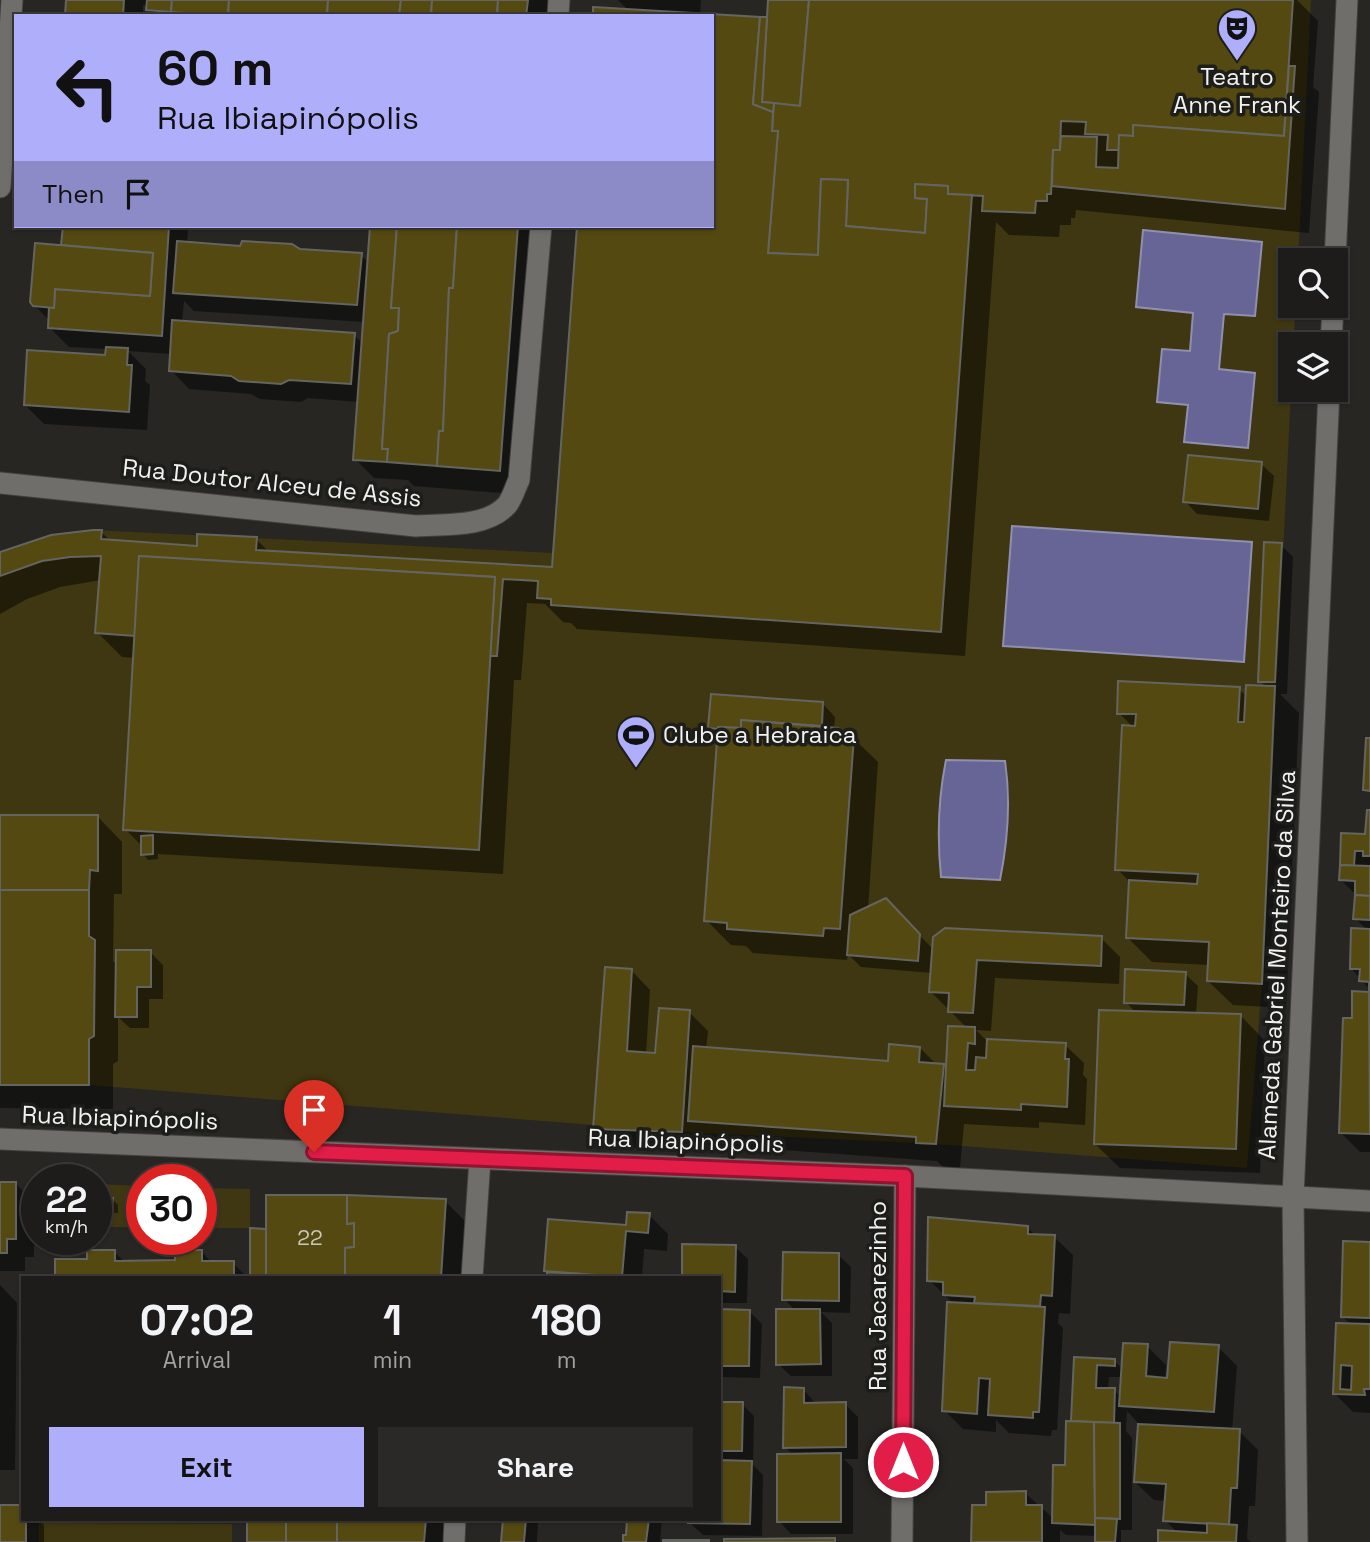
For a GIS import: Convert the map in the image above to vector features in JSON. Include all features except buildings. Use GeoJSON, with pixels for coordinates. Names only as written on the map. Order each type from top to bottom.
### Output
{"type":"FeatureCollection","features":[{"type":"Feature","properties":{"kind":"street"},"geometry":{"type":"LineString","coordinates":[[6,177],[2,108],[12,48],[12,0]]}},
{"type":"Feature","properties":{"kind":"street"},"geometry":{"type":"LineString","coordinates":[[1336,248],[1347,0]]}},
{"type":"Feature","properties":{"kind":"street","name":"Rua Doutor Alceu de Assis"},"geometry":{"type":"LineString","coordinates":[[0,483],[416,526],[467,523],[495,514],[508,504],[519,480],[541,228]]}},
{"type":"Feature","properties":{"kind":"street","name":"Alameda Gabriel Monteiro da Silva"},"geometry":{"type":"LineString","coordinates":[[1297,1542],[1293,1197],[1328,402]]}},
{"type":"Feature","properties":{"kind":"street","name":"Rua Ibiapinópolis"},"geometry":{"type":"LineString","coordinates":[[0,1139],[905,1176],[1370,1201]]}},
{"type":"Feature","properties":{"kind":"street"},"geometry":{"type":"LineString","coordinates":[[472,1276],[480,1159]]}},
{"type":"Feature","properties":{"kind":"street","name":"Rua Jacarezinho"},"geometry":{"type":"LineString","coordinates":[[902,1542],[905,1176]]}},
{"type":"Feature","properties":{"kind":"street"},"geometry":{"type":"LineString","coordinates":[[454,1542],[456,1521]]}},
{"type":"Feature","properties":{"kind":"shaded area","name":"Clube a Hebraica"},"geometry":{"type":"Polygon","coordinates":[[[768,0],[1311,0],[1299,248],[1278,248],[1278,318],[1295,318],[1294,332],[1278,332],[1278,402],[1290,402],[1262,984],[1247,1168],[936,1144],[682,1132],[89,1085],[0,1085],[0,552],[51,535],[93,530],[553,553],[577,228],[714,228],[714,14],[593,14],[593,7],[767,17],[768,0]]]}},
{"type":"Feature","properties":{"kind":"shaded area"},"geometry":{"type":"Polygon","coordinates":[[[112,1185],[126,1185],[126,1227],[112,1227],[112,1185]]]}},
{"type":"Feature","properties":{"kind":"shaded area"},"geometry":{"type":"Polygon","coordinates":[[[217,1188],[250,1189],[250,1228],[217,1228],[217,1188]]]}},
{"type":"Feature","properties":{"kind":"shaded area"},"geometry":{"type":"Polygon","coordinates":[[[39,1523],[232,1524],[232,1542],[39,1542],[39,1523]]]}},
{"type":"Feature","properties":{"kind":"water"},"geometry":{"type":"Polygon","coordinates":[[[1143,230],[1262,242],[1255,316],[1224,314],[1219,369],[1255,373],[1248,448],[1184,442],[1188,405],[1157,402],[1162,349],[1190,351],[1193,313],[1136,307],[1143,230]]]}},
{"type":"Feature","properties":{"kind":"water"},"geometry":{"type":"Polygon","coordinates":[[[1012,526],[1252,542],[1244,662],[1003,646],[1012,526]]]}},
{"type":"Feature","properties":{"kind":"water"},"geometry":{"type":"Polygon","coordinates":[[[946,760],[1005,761],[1008,820],[1000,880],[941,877],[939,818],[946,760]]]}},
{"type":"Feature","properties":{"kind":"place","name":"Teatro Anne Frank"},"geometry":{"type":"Point","coordinates":[1237,62]}},
{"type":"Feature","properties":{"kind":"place","name":"Clube a Hebraica"},"geometry":{"type":"Point","coordinates":[636,769]}},
{"type":"Feature","properties":{"kind":"route"},"geometry":{"type":"LineString","coordinates":[[314,1152],[905,1176],[903,1462]]}}]}
